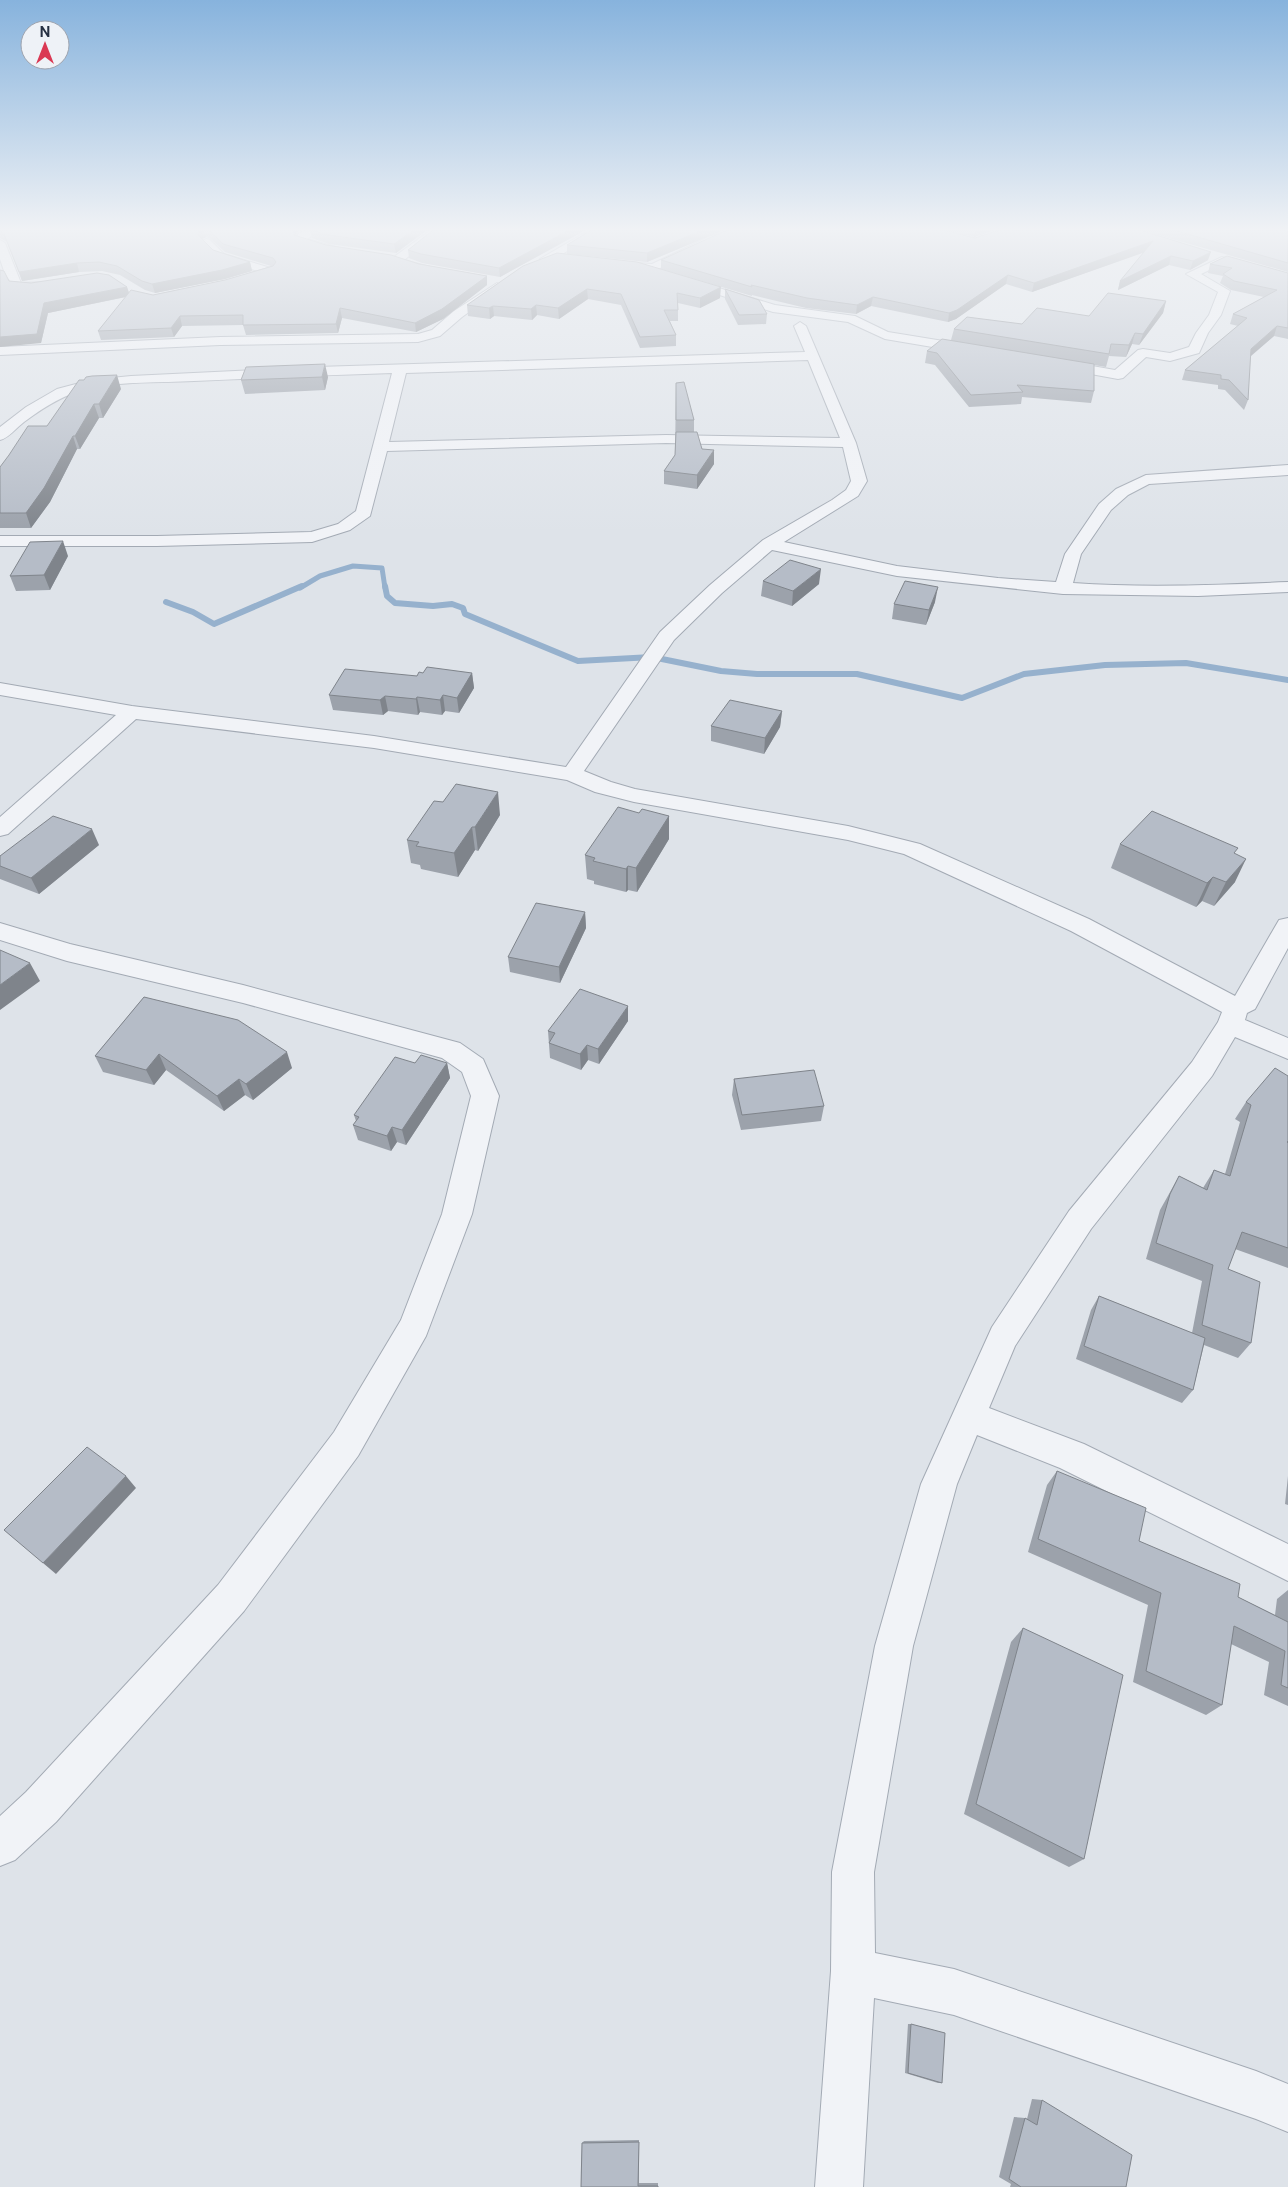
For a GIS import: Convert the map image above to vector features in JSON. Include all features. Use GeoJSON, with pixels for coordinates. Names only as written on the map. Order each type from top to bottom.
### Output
{"type":"FeatureCollection","features":[{"type":"Feature","properties":{"kind":"street"},"geometry":{"type":"LineString","coordinates":[[0,351],[220,341],[418,338],[436,333],[441,329]]}},
{"type":"Feature","properties":{"kind":"street"},"geometry":{"type":"LineString","coordinates":[[572,774],[667,636],[769,544],[838,503],[852,493],[859,481],[849,443],[801,329]]}},
{"type":"Feature","properties":{"kind":"street"},"geometry":{"type":"LineString","coordinates":[[872,329],[884,335],[986,352]]}},
{"type":"Feature","properties":{"kind":"street"},"geometry":{"type":"LineString","coordinates":[[1042,362],[1118,375],[1143,353],[1170,357],[1194,350],[1205,329]]}},
{"type":"Feature","properties":{"kind":"street"},"geometry":{"type":"LineString","coordinates":[[0,436],[7,428],[32,410],[62,392],[91,384],[316,371],[812,356]]}},
{"type":"Feature","properties":{"kind":"street"},"geometry":{"type":"LineString","coordinates":[[0,541],[157,541],[312,537],[344,527],[364,513],[400,369]]}},
{"type":"Feature","properties":{"kind":"street"},"geometry":{"type":"LineString","coordinates":[[382,447],[666,439],[849,443]]}},
{"type":"Feature","properties":{"kind":"street"},"geometry":{"type":"LineString","coordinates":[[1063,589],[1073,554],[1105,507],[1122,492],[1146,480],[1288,470]]}},
{"type":"Feature","properties":{"kind":"street"},"geometry":{"type":"LineString","coordinates":[[769,544],[897,571],[1063,589],[1198,591],[1288,587]]}},
{"type":"Feature","properties":{"kind":"street"},"geometry":{"type":"LineString","coordinates":[[0,689],[132,712],[374,742],[572,774],[603,787],[634,795],[848,833],[912,849],[1080,925],[1288,1049]]}},
{"type":"Feature","properties":{"kind":"street"},"geometry":{"type":"LineString","coordinates":[[0,829],[132,712]]}},
{"type":"Feature","properties":{"kind":"street"},"geometry":{"type":"LineString","coordinates":[[839,2187],[853,1971],[853,1872],[894,1646],[939,1484],[1003,1337],[1080,1220],[1202,1069],[1233,1016],[1246,1002],[1288,926]]}},
{"type":"Feature","properties":{"kind":"street"},"geometry":{"type":"LineString","coordinates":[[0,931],[66,952],[243,994],[451,1050],[473,1066],[485,1096],[457,1214],[415,1326],[346,1444],[231,1598],[41,1807],[0,1845]]}},
{"type":"Feature","properties":{"kind":"street"},"geometry":{"type":"LineString","coordinates":[[969,1416],[1072,1456],[1288,1563]]}},
{"type":"Feature","properties":{"kind":"street"},"geometry":{"type":"LineString","coordinates":[[853,1971],[954,1992],[1256,2095],[1288,2108]]}},
{"type":"Feature","properties":{"kind":"building"},"geometry":{"type":"Polygon","coordinates":[[[0,329],[38,329],[37,334],[0,337],[0,329]]]}},
{"type":"Feature","properties":{"kind":"building"},"geometry":{"type":"Polygon","coordinates":[[[100,329],[145,329],[98,331],[100,329]]]}},
{"type":"Feature","properties":{"kind":"building"},"geometry":{"type":"Polygon","coordinates":[[[636,329],[673,329],[676,335],[640,337],[636,329]]]}},
{"type":"Feature","properties":{"kind":"building"},"geometry":{"type":"Polygon","coordinates":[[[954,329],[1146,329],[1143,334],[1135,333],[1129,345],[1111,344],[1109,354],[954,329]]]}},
{"type":"Feature","properties":{"kind":"building"},"geometry":{"type":"Polygon","coordinates":[[[1234,329],[1274,329],[1251,349],[1248,400],[1229,380],[1221,379],[1221,375],[1185,370],[1234,329]]]}},
{"type":"Feature","properties":{"kind":"building"},"geometry":{"type":"Polygon","coordinates":[[[942,339],[1094,364],[1094,391],[1017,385],[1023,392],[971,395],[937,353],[927,351],[942,339]]]}},
{"type":"Feature","properties":{"kind":"building"},"geometry":{"type":"Polygon","coordinates":[[[325,364],[322,377],[241,380],[246,367],[325,364]]]}},
{"type":"Feature","properties":{"kind":"building"},"geometry":{"type":"Polygon","coordinates":[[[117,375],[99,404],[94,404],[75,436],[73,436],[44,488],[26,513],[0,513],[0,467],[28,426],[47,426],[79,380],[92,376],[117,375]]]}},
{"type":"Feature","properties":{"kind":"building"},"geometry":{"type":"Polygon","coordinates":[[[684,382],[694,420],[676,420],[676,383],[684,382]]]}},
{"type":"Feature","properties":{"kind":"building"},"geometry":{"type":"Polygon","coordinates":[[[676,432],[697,432],[702,449],[714,450],[697,475],[664,471],[675,455],[676,432]]]}},
{"type":"Feature","properties":{"kind":"building"},"geometry":{"type":"Polygon","coordinates":[[[63,541],[44,575],[10,576],[30,542],[63,541]]]}},
{"type":"Feature","properties":{"kind":"building"},"geometry":{"type":"Polygon","coordinates":[[[790,560],[821,569],[793,591],[763,581],[790,560]]]}},
{"type":"Feature","properties":{"kind":"building"},"geometry":{"type":"Polygon","coordinates":[[[905,581],[938,587],[929,610],[894,604],[905,581]]]}},
{"type":"Feature","properties":{"kind":"building"},"geometry":{"type":"Polygon","coordinates":[[[427,667],[472,673],[457,698],[443,695],[440,700],[385,696],[380,700],[329,695],[345,669],[417,676],[419,672],[423,673],[427,667]]]}},
{"type":"Feature","properties":{"kind":"building"},"geometry":{"type":"Polygon","coordinates":[[[730,700],[782,711],[765,738],[711,726],[730,700]]]}},
{"type":"Feature","properties":{"kind":"building"},"geometry":{"type":"Polygon","coordinates":[[[456,784],[498,792],[475,827],[472,827],[454,853],[416,846],[419,842],[407,840],[434,801],[443,802],[456,784]]]}},
{"type":"Feature","properties":{"kind":"building"},"geometry":{"type":"Polygon","coordinates":[[[618,807],[639,813],[642,809],[669,816],[636,868],[628,866],[626,869],[593,861],[595,858],[585,855],[618,807]]]}},
{"type":"Feature","properties":{"kind":"building"},"geometry":{"type":"Polygon","coordinates":[[[1152,811],[1238,848],[1234,853],[1246,859],[1226,882],[1213,877],[1207,883],[1120,844],[1152,811]]]}},
{"type":"Feature","properties":{"kind":"building"},"geometry":{"type":"Polygon","coordinates":[[[53,816],[92,829],[31,878],[0,866],[0,856],[53,816]]]}},
{"type":"Feature","properties":{"kind":"building"},"geometry":{"type":"Polygon","coordinates":[[[536,903],[585,912],[559,967],[508,957],[536,903]]]}},
{"type":"Feature","properties":{"kind":"building"},"geometry":{"type":"Polygon","coordinates":[[[0,950],[30,963],[0,985],[0,950]]]}},
{"type":"Feature","properties":{"kind":"building"},"geometry":{"type":"Polygon","coordinates":[[[580,989],[628,1006],[598,1049],[587,1045],[580,1054],[549,1043],[555,1033],[548,1031],[580,989]]]}},
{"type":"Feature","properties":{"kind":"building"},"geometry":{"type":"Polygon","coordinates":[[[144,997],[238,1020],[287,1052],[246,1084],[239,1079],[217,1096],[159,1054],[146,1070],[95,1056],[144,997]]]}},
{"type":"Feature","properties":{"kind":"building"},"geometry":{"type":"Polygon","coordinates":[[[421,1055],[447,1063],[402,1130],[392,1127],[387,1136],[353,1125],[359,1117],[354,1115],[395,1057],[415,1063],[421,1055]]]}},
{"type":"Feature","properties":{"kind":"building"},"geometry":{"type":"Polygon","coordinates":[[[1275,1068],[1288,1076],[1288,1248],[1242,1232],[1228,1269],[1260,1282],[1251,1343],[1202,1325],[1213,1265],[1156,1243],[1170,1194],[1179,1176],[1207,1190],[1214,1170],[1230,1176],[1251,1105],[1246,1102],[1275,1068]]]}},
{"type":"Feature","properties":{"kind":"building"},"geometry":{"type":"Polygon","coordinates":[[[814,1070],[824,1106],[742,1115],[734,1079],[814,1070]]]}},
{"type":"Feature","properties":{"kind":"building"},"geometry":{"type":"Polygon","coordinates":[[[1099,1296],[1205,1338],[1193,1390],[1084,1346],[1099,1296]]]}},
{"type":"Feature","properties":{"kind":"building"},"geometry":{"type":"Polygon","coordinates":[[[87,1447],[126,1476],[43,1563],[4,1530],[87,1447]]]}},
{"type":"Feature","properties":{"kind":"building"},"geometry":{"type":"Polygon","coordinates":[[[1057,1471],[1146,1508],[1139,1541],[1240,1584],[1238,1597],[1288,1622],[1288,1688],[1281,1685],[1285,1651],[1234,1626],[1222,1705],[1146,1671],[1161,1593],[1038,1539],[1057,1471]]]}},
{"type":"Feature","properties":{"kind":"building"},"geometry":{"type":"Polygon","coordinates":[[[1023,1628],[1123,1675],[1084,1859],[976,1804],[1023,1628]]]}},
{"type":"Feature","properties":{"kind":"building"},"geometry":{"type":"Polygon","coordinates":[[[911,2024],[945,2033],[942,2083],[908,2073],[911,2024]]]}},
{"type":"Feature","properties":{"kind":"building"},"geometry":{"type":"Polygon","coordinates":[[[1042,2100],[1132,2155],[1126,2187],[1021,2187],[1009,2179],[1025,2118],[1037,2125],[1042,2100]]]}},
{"type":"Feature","properties":{"kind":"building"},"geometry":{"type":"Polygon","coordinates":[[[639,2142],[638,2186],[658,2187],[581,2187],[582,2143],[639,2142]]]}},
{"type":"Feature","properties":{"kind":"waterway"},"geometry":{"type":"LineString","coordinates":[[300,588],[320,576],[353,566],[382,568],[385,588]]}},
{"type":"Feature","properties":{"kind":"waterway"},"geometry":{"type":"LineString","coordinates":[[166,602],[193,612],[214,624],[302,586]]}},
{"type":"Feature","properties":{"kind":"waterway"},"geometry":{"type":"LineString","coordinates":[[385,586],[387,596],[395,603],[433,606],[452,604],[463,608],[465,614],[578,661],[652,657],[721,671],[757,674],[857,674],[962,698],[1024,674],[1105,665],[1186,663],[1288,680]]}}]}
